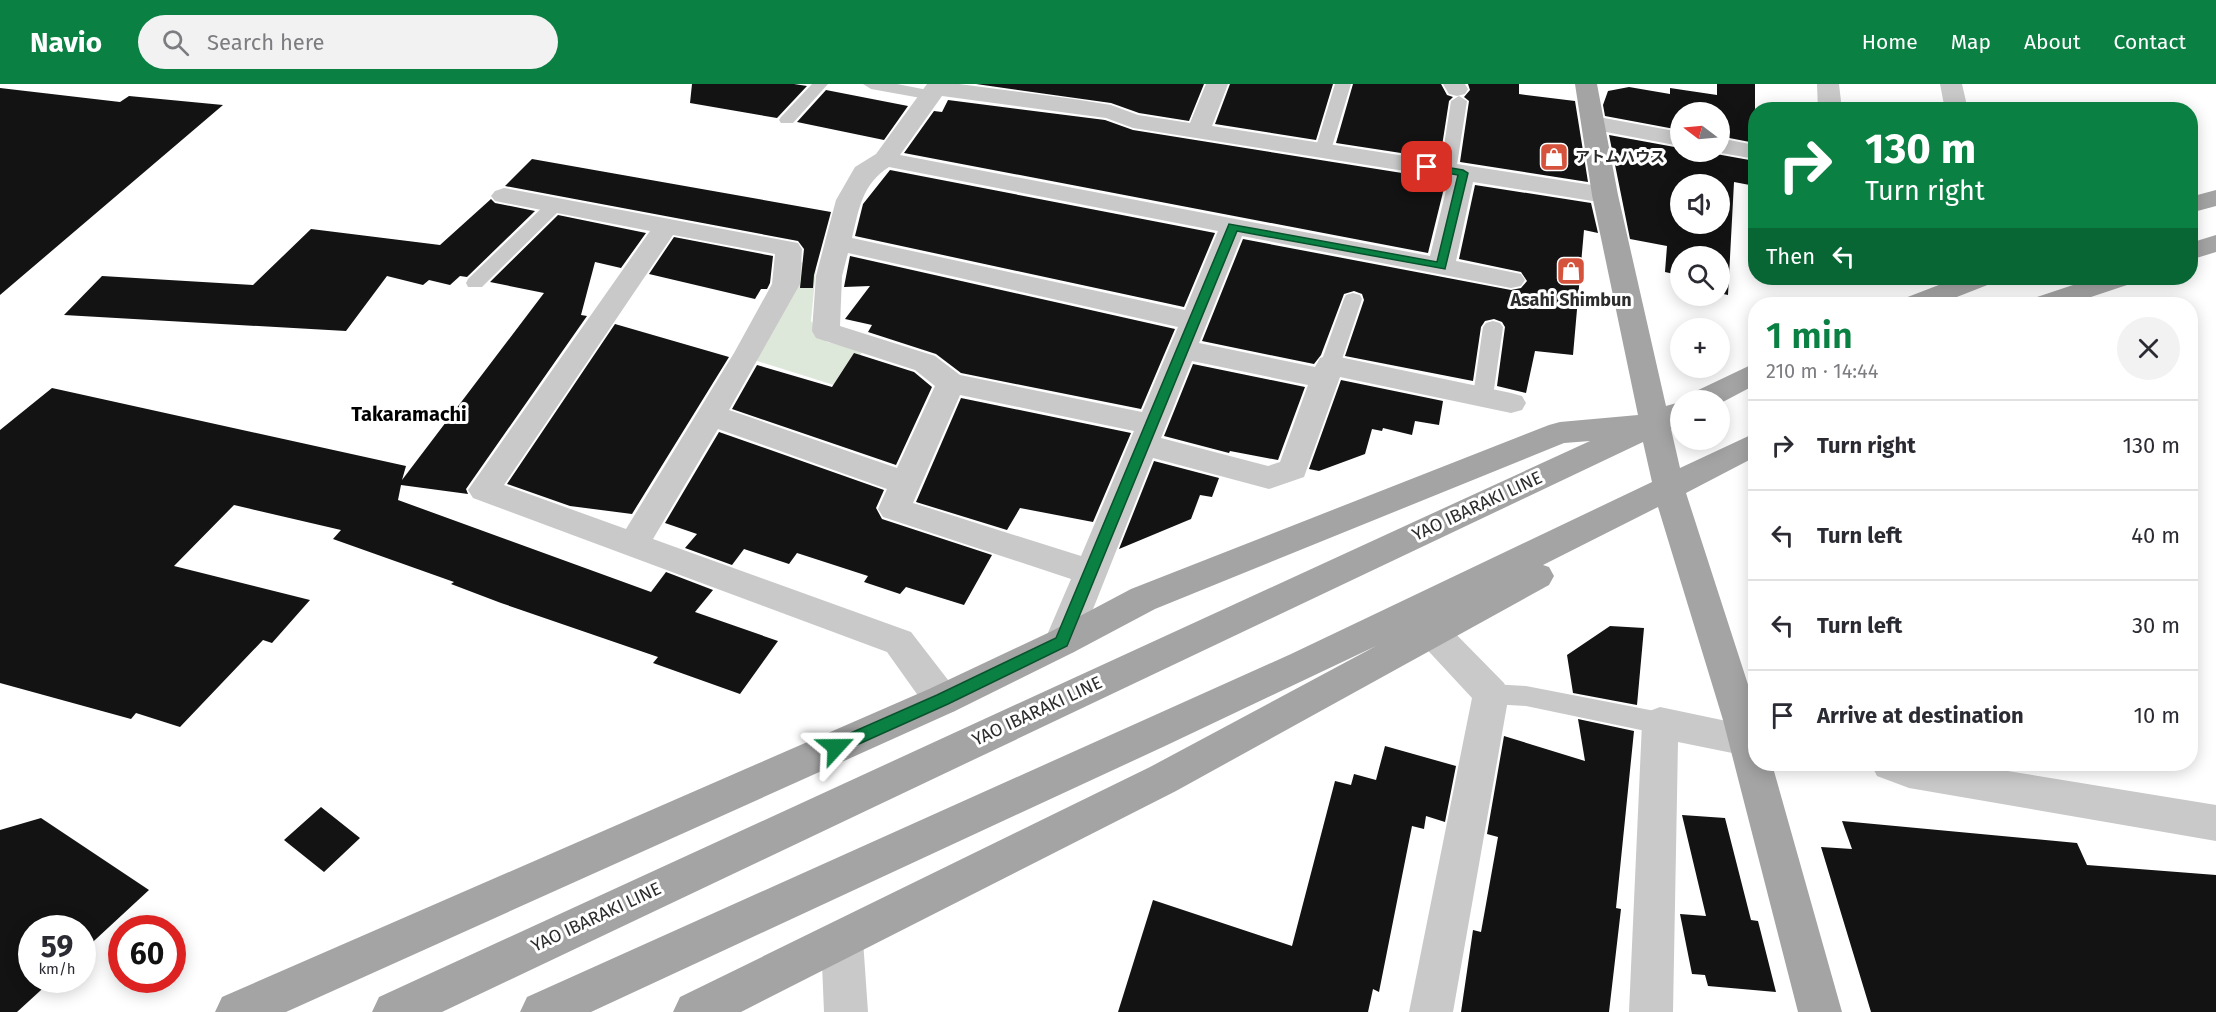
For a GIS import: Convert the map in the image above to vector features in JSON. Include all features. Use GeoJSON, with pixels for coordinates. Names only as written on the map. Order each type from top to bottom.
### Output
{"type":"FeatureCollection","features":[{"type":"Feature","properties":{"kind":"main road"},"geometry":{"type":"LineString","coordinates":[[1586,84],[1605,195],[1668,418],[1668,489],[1748,728]]}},
{"type":"Feature","properties":{"kind":"main road"},"geometry":{"type":"LineString","coordinates":[[2198,203],[2216,198]]}},
{"type":"Feature","properties":{"kind":"main road"},"geometry":{"type":"LineString","coordinates":[[2198,249],[2216,243]]}},
{"type":"Feature","properties":{"kind":"main road"},"geometry":{"type":"LineString","coordinates":[[1932,297],[1962,285]]}},
{"type":"Feature","properties":{"kind":"main road"},"geometry":{"type":"LineString","coordinates":[[2064,297],[2100,285]]}},
{"type":"Feature","properties":{"kind":"main road"},"geometry":{"type":"LineString","coordinates":[[1722,390],[1748,377]]}},
{"type":"Feature","properties":{"kind":"main road"},"geometry":{"type":"LineString","coordinates":[[237,1012],[942,700],[1062,642],[1143,599],[1560,433],[1668,418]]}},
{"type":"Feature","properties":{"kind":"main road","name":"YAO IBARAKI LINE"},"geometry":{"type":"LineString","coordinates":[[394,1012],[1668,418]]}},
{"type":"Feature","properties":{"kind":"main road"},"geometry":{"type":"LineString","coordinates":[[542,1012],[1305,664],[1668,489],[1748,448]]}},
{"type":"Feature","properties":{"kind":"main road"},"geometry":{"type":"LineString","coordinates":[[695,1012],[1163,779],[1537,576],[1668,489]]}},
{"type":"Feature","properties":{"kind":"main road"},"geometry":{"type":"LineString","coordinates":[[1759,771],[1820,1012]]}},
{"type":"Feature","properties":{"kind":"street"},"geometry":{"type":"LineString","coordinates":[[1199,130],[1218,84]]}},
{"type":"Feature","properties":{"kind":"street"},"geometry":{"type":"LineString","coordinates":[[1828,84],[1829,102]]}},
{"type":"Feature","properties":{"kind":"street"},"geometry":{"type":"LineString","coordinates":[[1328,372],[1293,469],[1269,478],[1147,434],[951,383],[925,363],[826,331],[829,276],[849,200],[864,172],[885,159],[936,89],[1076,95],[1133,121],[1605,195]]}},
{"type":"Feature","properties":{"kind":"street"},"geometry":{"type":"LineString","coordinates":[[1593,123],[1670,137]]}},
{"type":"Feature","properties":{"kind":"street"},"geometry":{"type":"LineString","coordinates":[[1730,147],[1748,151]]}},
{"type":"Feature","properties":{"kind":"street"},"geometry":{"type":"LineString","coordinates":[[885,159],[1511,280]]}},
{"type":"Feature","properties":{"kind":"street"},"geometry":{"type":"LineString","coordinates":[[1441,267],[1456,172]]}},
{"type":"Feature","properties":{"kind":"street"},"geometry":{"type":"LineString","coordinates":[[504,196],[789,249],[836,250],[1194,321]]}},
{"type":"Feature","properties":{"kind":"street"},"geometry":{"type":"LineString","coordinates":[[666,227],[484,490],[899,642],[942,700]]}},
{"type":"Feature","properties":{"kind":"street"},"geometry":{"type":"LineString","coordinates":[[1062,642],[1233,227]]}},
{"type":"Feature","properties":{"kind":"street"},"geometry":{"type":"LineString","coordinates":[[633,545],[786,284],[789,249]]}},
{"type":"Feature","properties":{"kind":"street"},"geometry":{"type":"LineString","coordinates":[[1182,349],[1497,400]]}},
{"type":"Feature","properties":{"kind":"street"},"geometry":{"type":"LineString","coordinates":[[951,383],[894,509],[1090,572]]}},
{"type":"Feature","properties":{"kind":"street"},"geometry":{"type":"LineString","coordinates":[[711,415],[906,483]]}},
{"type":"Feature","properties":{"kind":"street"},"geometry":{"type":"LineString","coordinates":[[1431,1012],[1491,694],[1432,632]]}},
{"type":"Feature","properties":{"kind":"street"},"geometry":{"type":"LineString","coordinates":[[1651,1012],[1660,723],[1748,728]]}},
{"type":"Feature","properties":{"kind":"street"},"geometry":{"type":"LineString","coordinates":[[1909,771],[2216,823]]}},
{"type":"Feature","properties":{"kind":"street"},"geometry":{"type":"LineString","coordinates":[[842,940],[846,1012]]}},
{"type":"Feature","properties":{"kind":"lane"},"geometry":{"type":"LineString","coordinates":[[787,120],[820,84]]}},
{"type":"Feature","properties":{"kind":"lane"},"geometry":{"type":"LineString","coordinates":[[871,84],[936,89]]}},
{"type":"Feature","properties":{"kind":"lane"},"geometry":{"type":"LineString","coordinates":[[1323,150],[1343,84]]}},
{"type":"Feature","properties":{"kind":"lane"},"geometry":{"type":"LineString","coordinates":[[1456,172],[1457,91]]}},
{"type":"Feature","properties":{"kind":"lane"},"geometry":{"type":"LineString","coordinates":[[476,283],[554,206]]}},
{"type":"Feature","properties":{"kind":"lane"},"geometry":{"type":"LineString","coordinates":[[1328,372],[1353,299]]}},
{"type":"Feature","properties":{"kind":"lane"},"geometry":{"type":"LineString","coordinates":[[1493,327],[1497,400]]}},
{"type":"Feature","properties":{"kind":"lane"},"geometry":{"type":"LineString","coordinates":[[1491,694],[1526,696],[1660,723]]}},
{"type":"Feature","properties":{"kind":"green space"},"geometry":{"type":"Polygon","coordinates":[[[799,261],[816,269],[811,321],[827,342],[863,351],[837,386],[754,360],[799,261]]]}},
{"type":"Feature","properties":{"kind":"building"},"geometry":{"type":"Polygon","coordinates":[[[692,84],[807,86],[777,118],[690,103],[692,84]]]}},
{"type":"Feature","properties":{"kind":"building"},"geometry":{"type":"Polygon","coordinates":[[[976,84],[1204,84],[1189,121],[1139,113],[1111,103],[976,84]]]}},
{"type":"Feature","properties":{"kind":"building"},"geometry":{"type":"Polygon","coordinates":[[[1230,84],[1333,84],[1316,140],[1215,124],[1230,84]]]}},
{"type":"Feature","properties":{"kind":"building"},"geometry":{"type":"Polygon","coordinates":[[[1353,84],[1441,84],[1447,95],[1453,97],[1449,101],[1440,159],[1336,143],[1353,84]]]}},
{"type":"Feature","properties":{"kind":"building"},"geometry":{"type":"Polygon","coordinates":[[[1468,84],[1519,84],[1519,94],[1575,101],[1588,182],[1460,162],[1469,101],[1464,97],[1470,90],[1468,84]]]}},
{"type":"Feature","properties":{"kind":"building"},"geometry":{"type":"Polygon","coordinates":[[[1717,84],[1755,84],[1755,102],[1748,102],[1748,142],[1730,138],[1730,102],[1670,102],[1670,128],[1605,116],[1603,105],[1608,91],[1629,87],[1670,94],[1670,88],[1717,95],[1717,84]]]}},
{"type":"Feature","properties":{"kind":"building"},"geometry":{"type":"Polygon","coordinates":[[[0,88],[120,102],[129,96],[223,105],[0,295],[0,88]]]}},
{"type":"Feature","properties":{"kind":"building"},"geometry":{"type":"Polygon","coordinates":[[[826,90],[908,106],[884,140],[797,122],[826,90]]]}},
{"type":"Feature","properties":{"kind":"building"},"geometry":{"type":"Polygon","coordinates":[[[948,100],[1105,120],[1133,130],[1446,180],[1428,253],[904,153],[934,111],[942,112],[948,100]]]}},
{"type":"Feature","properties":{"kind":"building"},"geometry":{"type":"Polygon","coordinates":[[[1609,135],[1670,146],[1670,162],[1730,162],[1730,157],[1748,160],[1748,185],[1734,182],[1730,257],[1730,246],[1670,246],[1670,273],[1665,272],[1667,246],[1630,239],[1609,135]]]}},
{"type":"Feature","properties":{"kind":"building"},"geometry":{"type":"Polygon","coordinates":[[[532,159],[831,212],[814,275],[813,288],[800,288],[804,249],[798,241],[505,186],[532,159]]]}},
{"type":"Feature","properties":{"kind":"building"},"geometry":{"type":"Polygon","coordinates":[[[890,170],[1215,233],[1184,307],[855,236],[863,204],[890,170]]]}},
{"type":"Feature","properties":{"kind":"building"},"geometry":{"type":"Polygon","coordinates":[[[1475,185],[1591,203],[1598,233],[1584,230],[1573,355],[1535,351],[1526,393],[1497,386],[1505,327],[1502,322],[1494,319],[1485,321],[1481,327],[1473,381],[1345,356],[1364,300],[1362,294],[1354,291],[1344,294],[1321,355],[1314,364],[1202,341],[1243,239],[1511,290],[1521,288],[1527,281],[1521,272],[1459,259],[1475,185]]]}},
{"type":"Feature","properties":{"kind":"building"},"geometry":{"type":"Polygon","coordinates":[[[491,199],[495,203],[535,211],[467,277],[460,276],[450,285],[429,280],[423,285],[387,276],[346,331],[64,315],[102,276],[253,285],[311,229],[440,245],[491,199]]]}},
{"type":"Feature","properties":{"kind":"building"},"geometry":{"type":"Polygon","coordinates":[[[558,215],[646,233],[621,268],[595,262],[581,315],[587,316],[466,489],[468,494],[401,485],[398,500],[651,592],[666,572],[713,590],[695,612],[778,641],[740,694],[653,663],[658,657],[501,603],[451,584],[454,582],[333,539],[341,530],[234,505],[174,566],[310,600],[272,643],[263,640],[180,727],[136,713],[131,719],[0,683],[0,430],[52,388],[406,466],[402,480],[544,293],[490,282],[558,215]]]}},
{"type":"Feature","properties":{"kind":"building"},"geometry":{"type":"Polygon","coordinates":[[[674,237],[773,256],[770,283],[767,289],[761,289],[755,299],[649,274],[674,237]]]}},
{"type":"Feature","properties":{"kind":"building"},"geometry":{"type":"Polygon","coordinates":[[[850,256],[1175,329],[1141,409],[961,373],[936,354],[868,332],[872,325],[845,319],[870,286],[844,287],[850,256]]]}},
{"type":"Feature","properties":{"kind":"building"},"geometry":{"type":"Polygon","coordinates":[[[615,324],[729,357],[632,514],[570,506],[507,484],[615,324]]]}},
{"type":"Feature","properties":{"kind":"building"},"geometry":{"type":"Polygon","coordinates":[[[854,353],[914,372],[932,387],[896,465],[732,409],[757,365],[832,387],[854,353]]]}},
{"type":"Feature","properties":{"kind":"building"},"geometry":{"type":"Polygon","coordinates":[[[1193,364],[1305,387],[1278,460],[1230,451],[1229,453],[1164,436],[1193,364]]]}},
{"type":"Feature","properties":{"kind":"building"},"geometry":{"type":"Polygon","coordinates":[[[1341,380],[1443,401],[1439,425],[1415,421],[1412,435],[1383,428],[1382,431],[1372,429],[1365,454],[1319,471],[1309,469],[1341,380]]]}},
{"type":"Feature","properties":{"kind":"building"},"geometry":{"type":"Polygon","coordinates":[[[961,398],[1131,433],[1093,522],[1020,508],[1007,530],[916,502],[961,398]]]}},
{"type":"Feature","properties":{"kind":"building"},"geometry":{"type":"Polygon","coordinates":[[[719,432],[884,490],[876,508],[882,519],[992,555],[964,605],[906,587],[900,594],[864,582],[868,576],[797,553],[789,564],[744,549],[732,565],[685,548],[697,534],[665,523],[719,432]]]}},
{"type":"Feature","properties":{"kind":"building"},"geometry":{"type":"Polygon","coordinates":[[[1154,461],[1219,478],[1212,497],[1200,495],[1191,519],[1119,549],[1154,461]]]}},
{"type":"Feature","properties":{"kind":"building"},"geometry":{"type":"Polygon","coordinates":[[[1610,626],[1644,628],[1637,705],[1573,693],[1567,655],[1610,626]]]}},
{"type":"Feature","properties":{"kind":"building"},"geometry":{"type":"Polygon","coordinates":[[[1578,719],[1634,731],[1616,908],[1621,909],[1609,1012],[1461,1012],[1473,930],[1481,932],[1498,837],[1487,834],[1504,736],[1585,761],[1578,719]]]}},
{"type":"Feature","properties":{"kind":"building"},"geometry":{"type":"Polygon","coordinates":[[[1385,746],[1456,766],[1445,822],[1426,816],[1424,829],[1412,826],[1379,992],[1373,989],[1368,1012],[1118,1012],[1153,900],[1292,946],[1335,781],[1351,785],[1354,774],[1376,780],[1385,746]]]}},
{"type":"Feature","properties":{"kind":"building"},"geometry":{"type":"Polygon","coordinates":[[[321,807],[360,838],[324,872],[284,840],[321,807]]]}},
{"type":"Feature","properties":{"kind":"building"},"geometry":{"type":"Polygon","coordinates":[[[1682,815],[1725,818],[1751,920],[1758,921],[1776,992],[1708,986],[1705,975],[1692,974],[1680,914],[1706,916],[1682,815]]]}},
{"type":"Feature","properties":{"kind":"building"},"geometry":{"type":"Polygon","coordinates":[[[41,818],[149,890],[122,915],[108,915],[108,928],[96,939],[96,915],[18,915],[18,993],[38,993],[17,1012],[0,1012],[0,830],[41,818]]]}},
{"type":"Feature","properties":{"kind":"building"},"geometry":{"type":"Polygon","coordinates":[[[1842,821],[2077,843],[2087,865],[2216,875],[2216,1012],[1871,1012],[1821,847],[1852,849],[1842,821]]]}},
{"type":"Feature","properties":{"kind":"place","name":"アトムハウス"},"geometry":{"type":"Point","coordinates":[1554,157]}},
{"type":"Feature","properties":{"kind":"place","name":"Asahi Shimbun"},"geometry":{"type":"Point","coordinates":[1571,271]}},
{"type":"Feature","properties":{"kind":"district","name":"Takaramachi"},"geometry":{"type":"Point","coordinates":[409,414]}},
{"type":"Feature","properties":{"kind":"route"},"geometry":{"type":"LineString","coordinates":[[836,747],[942,700],[1062,642],[1233,227],[1441,267],[1463,173],[1427,167]]}}]}
